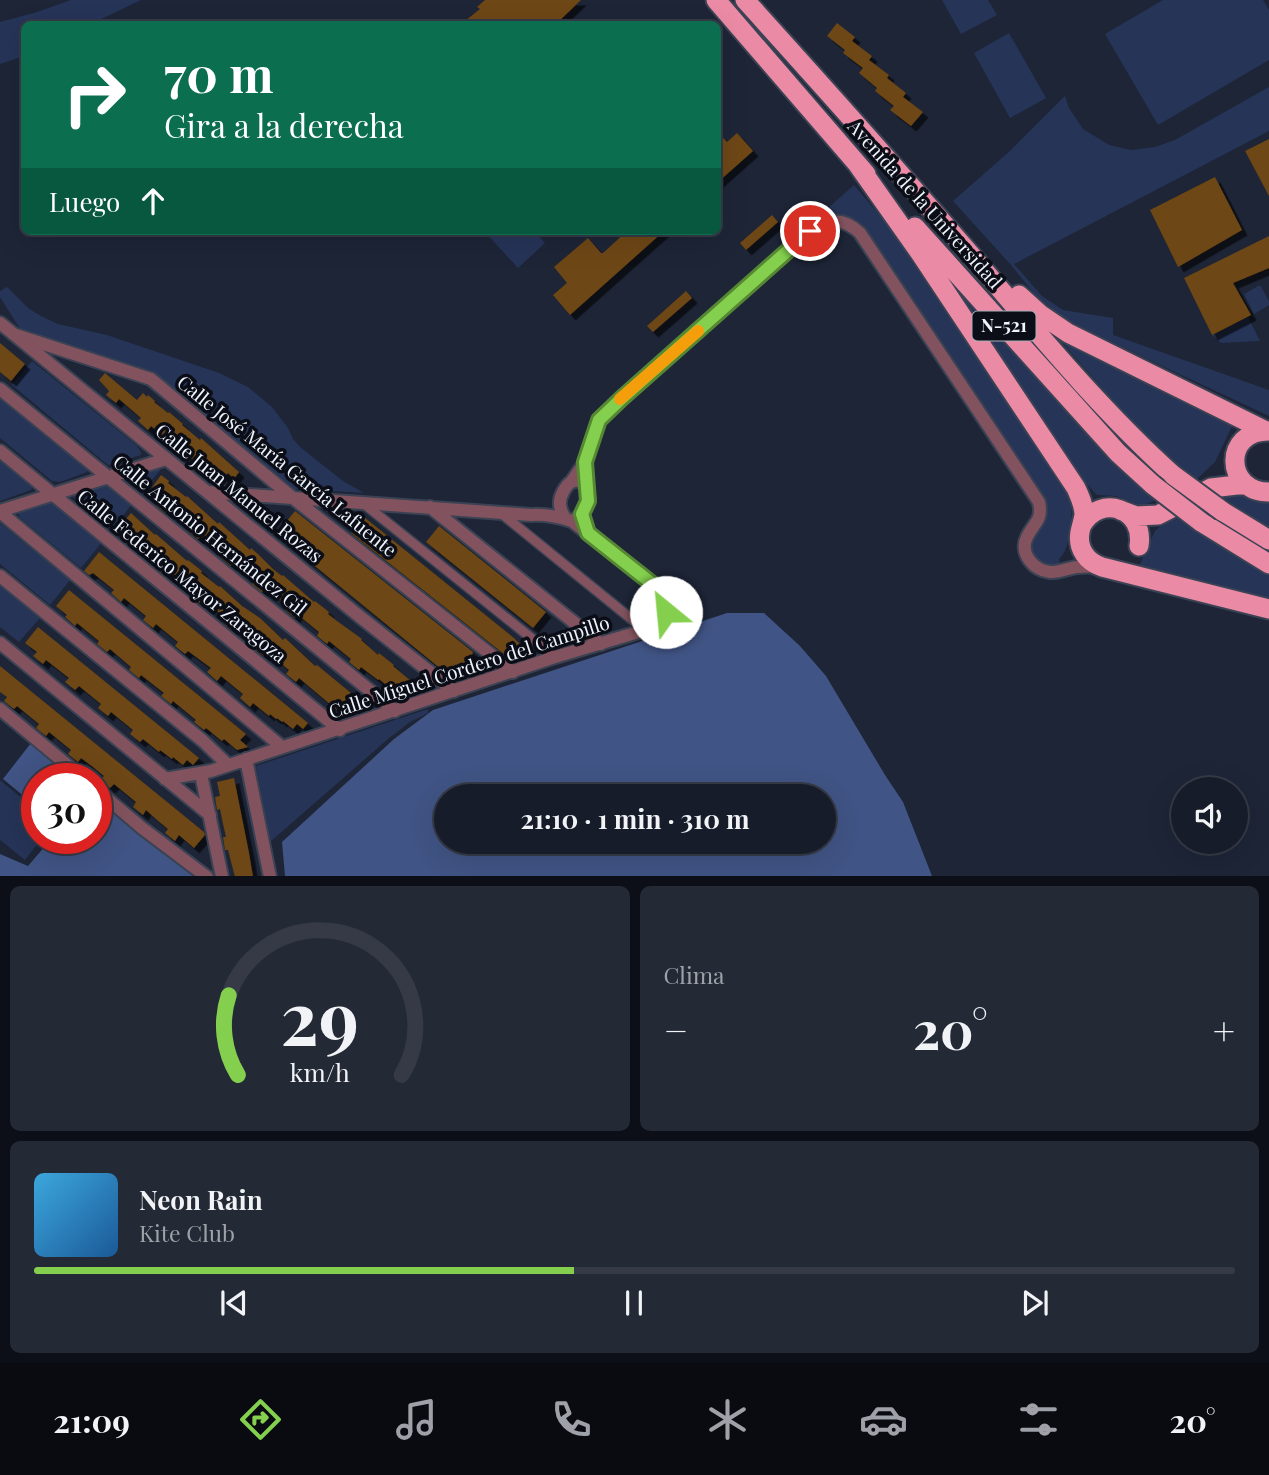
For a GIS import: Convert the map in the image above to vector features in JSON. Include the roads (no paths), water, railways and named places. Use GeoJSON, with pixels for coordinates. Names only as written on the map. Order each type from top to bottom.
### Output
{"type":"FeatureCollection","features":[{"type":"Feature","properties":{"kind":"highway","name":"Avenida de la Universidad"},"geometry":{"type":"LineString","coordinates":[[716,0],[858,165],[1118,453],[1153,485],[1201,522],[1269,565]]}},
{"type":"Feature","properties":{"kind":"highway","name":"Avenida de la Universidad"},"geometry":{"type":"LineString","coordinates":[[745,0],[1082,384],[1138,443],[1172,475],[1269,540]]}},
{"type":"Feature","properties":{"kind":"highway"},"geometry":{"type":"LineString","coordinates":[[858,165],[920,253],[1076,488],[1084,514],[1081,533],[1085,555],[1102,567],[1269,609]]}},
{"type":"Feature","properties":{"kind":"highway"},"geometry":{"type":"LineString","coordinates":[[962,246],[1040,314],[1068,332],[1267,430]]}},
{"type":"Feature","properties":{"kind":"highway"},"geometry":{"type":"LineString","coordinates":[[1267,430],[1242,440],[1235,461],[1238,475],[1247,485],[1258,491],[1269,492]]}},
{"type":"Feature","properties":{"kind":"highway"},"geometry":{"type":"LineString","coordinates":[[1211,488],[1235,461]]}},
{"type":"Feature","properties":{"kind":"highway"},"geometry":{"type":"LineString","coordinates":[[1081,533],[1090,515],[1098,510],[1111,508],[1136,516],[1158,515],[1211,488],[1247,485]]}},
{"type":"Feature","properties":{"kind":"highway"},"geometry":{"type":"LineString","coordinates":[[1121,510],[1131,517],[1138,527],[1139,546]]}},
{"type":"Feature","properties":{"kind":"highway"},"geometry":{"type":"LineString","coordinates":[[1102,567],[1120,566],[1133,557],[1144,533],[1158,515]]}},
{"type":"Feature","properties":{"kind":"street"},"geometry":{"type":"LineString","coordinates":[[500,512],[645,630],[660,624],[666,612],[666,599],[660,590],[588,533],[569,514],[561,495],[585,462],[599,420],[810,231],[824,223],[840,221],[853,226],[860,233],[1039,502],[1040,519],[1026,541],[1030,562],[1039,569],[1052,572],[1068,568],[1102,567]]}},
{"type":"Feature","properties":{"kind":"street","name":"Calle José María García Lafuente"},"geometry":{"type":"LineString","coordinates":[[4,326],[66,351],[151,379],[293,498],[513,672]]}},
{"type":"Feature","properties":{"kind":"street","name":"Calle Juan Manuel Rozas"},"geometry":{"type":"LineString","coordinates":[[4,326],[454,691]]}},
{"type":"Feature","properties":{"kind":"street"},"geometry":{"type":"LineString","coordinates":[[56,369],[58,356],[66,351]]}},
{"type":"Feature","properties":{"kind":"street","name":"Calle Antonio Hernández Gil"},"geometry":{"type":"LineString","coordinates":[[0,389],[395,711]]}},
{"type":"Feature","properties":{"kind":"street","name":"Calle Federico Mayor Zaragoza"},"geometry":{"type":"LineString","coordinates":[[0,451],[340,730]]}},
{"type":"Feature","properties":{"kind":"street"},"geometry":{"type":"LineString","coordinates":[[0,512],[166,458]]}},
{"type":"Feature","properties":{"kind":"street"},"geometry":{"type":"LineString","coordinates":[[208,492],[500,512],[569,514],[588,501],[585,462]]}},
{"type":"Feature","properties":{"kind":"street"},"geometry":{"type":"LineString","coordinates":[[572,481],[578,481],[586,487]]}},
{"type":"Feature","properties":{"kind":"street"},"geometry":{"type":"LineString","coordinates":[[236,515],[238,504],[247,494]]}},
{"type":"Feature","properties":{"kind":"street"},"geometry":{"type":"LineString","coordinates":[[328,525],[327,512],[334,501]]}},
{"type":"Feature","properties":{"kind":"street"},"geometry":{"type":"LineString","coordinates":[[362,502],[555,657]]}},
{"type":"Feature","properties":{"kind":"street"},"geometry":{"type":"LineString","coordinates":[[430,507],[601,644]]}},
{"type":"Feature","properties":{"kind":"street"},"geometry":{"type":"LineString","coordinates":[[0,512],[282,747]]}},
{"type":"Feature","properties":{"kind":"street"},"geometry":{"type":"LineString","coordinates":[[1068,568],[1081,533]]}},
{"type":"Feature","properties":{"kind":"street"},"geometry":{"type":"LineString","coordinates":[[0,576],[228,765]]}},
{"type":"Feature","properties":{"kind":"street","name":"Calle Miguel Cordero del Campillo"},"geometry":{"type":"LineString","coordinates":[[165,779],[206,773],[555,657],[645,630]]}},
{"type":"Feature","properties":{"kind":"street"},"geometry":{"type":"LineString","coordinates":[[0,643],[210,815]]}},
{"type":"Feature","properties":{"kind":"street"},"geometry":{"type":"LineString","coordinates":[[426,669],[433,686],[434,698]]}},
{"type":"Feature","properties":{"kind":"street"},"geometry":{"type":"LineString","coordinates":[[0,709],[65,763]]}},
{"type":"Feature","properties":{"kind":"street"},"geometry":{"type":"LineString","coordinates":[[323,715],[323,734]]}},
{"type":"Feature","properties":{"kind":"street"},"geometry":{"type":"LineString","coordinates":[[213,751],[206,773],[210,815],[222,876]]}},
{"type":"Feature","properties":{"kind":"street"},"geometry":{"type":"LineString","coordinates":[[246,760],[270,876]]}},
{"type":"Feature","properties":{"kind":"street"},"geometry":{"type":"LineString","coordinates":[[112,803],[206,876]]}}]}
